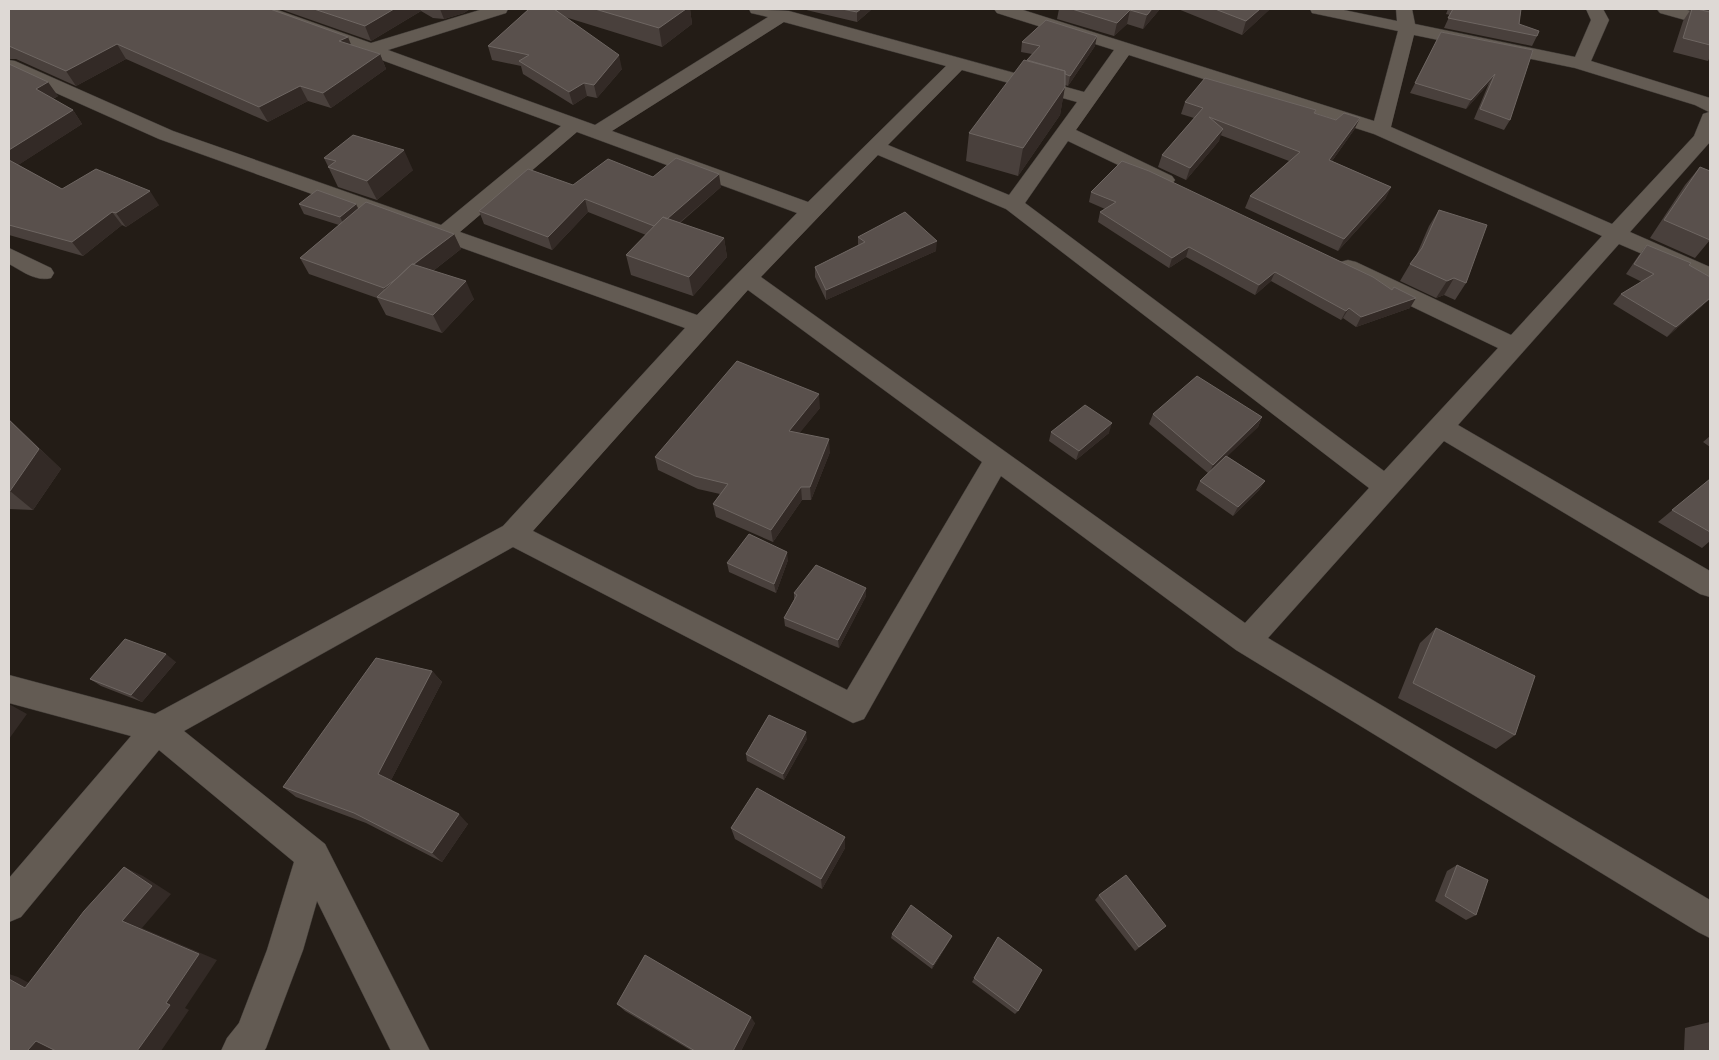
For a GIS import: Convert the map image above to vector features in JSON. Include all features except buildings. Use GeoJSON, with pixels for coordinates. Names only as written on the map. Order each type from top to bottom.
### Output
{"type":"FeatureCollection","features":[{"type":"Feature","properties":{"kind":"street"},"geometry":{"type":"LineString","coordinates":[[260,9],[811,211]]}},
{"type":"Feature","properties":{"kind":"street"},"geometry":{"type":"LineString","coordinates":[[371,50],[500,9]]}},
{"type":"Feature","properties":{"kind":"street"},"geometry":{"type":"LineString","coordinates":[[757,9],[1088,98]]}},
{"type":"Feature","properties":{"kind":"street"},"geometry":{"type":"LineString","coordinates":[[1002,9],[1381,130],[1710,276]]}},
{"type":"Feature","properties":{"kind":"street"},"geometry":{"type":"LineString","coordinates":[[1318,9],[1408,29],[1512,47],[1581,64],[1702,101],[1710,107]]}},
{"type":"Feature","properties":{"kind":"street"},"geometry":{"type":"LineString","coordinates":[[1381,130],[1408,29],[1404,9]]}},
{"type":"Feature","properties":{"kind":"street"},"geometry":{"type":"LineString","coordinates":[[1581,64],[1600,20],[1595,9]]}},
{"type":"Feature","properties":{"kind":"street"},"geometry":{"type":"LineString","coordinates":[[1666,9],[1710,22]]}},
{"type":"Feature","properties":{"kind":"street"},"geometry":{"type":"LineString","coordinates":[[598,132],[783,15]]}},
{"type":"Feature","properties":{"kind":"street"},"geometry":{"type":"LineString","coordinates":[[1013,204],[1125,48]]}},
{"type":"Feature","properties":{"kind":"street"},"geometry":{"type":"LineString","coordinates":[[9,905],[157,729],[513,534],[701,325],[811,211],[959,63]]}},
{"type":"Feature","properties":{"kind":"street"},"geometry":{"type":"LineString","coordinates":[[9,65],[166,135],[701,325]]}},
{"type":"Feature","properties":{"kind":"street"},"geometry":{"type":"LineString","coordinates":[[445,234],[575,124]]}},
{"type":"Feature","properties":{"kind":"street"},"geometry":{"type":"LineString","coordinates":[[1064,132],[1181,188]]}},
{"type":"Feature","properties":{"kind":"street"},"geometry":{"type":"LineString","coordinates":[[1247,641],[1708,132]]}},
{"type":"Feature","properties":{"kind":"street"},"geometry":{"type":"LineString","coordinates":[[875,147],[1013,204],[1386,487]]}},
{"type":"Feature","properties":{"kind":"street"},"geometry":{"type":"LineString","coordinates":[[9,255],[43,273]]}},
{"type":"Feature","properties":{"kind":"street"},"geometry":{"type":"LineString","coordinates":[[1334,260],[1514,346]]}},
{"type":"Feature","properties":{"kind":"street"},"geometry":{"type":"LineString","coordinates":[[747,278],[1247,641],[1710,920]]}},
{"type":"Feature","properties":{"kind":"street"},"geometry":{"type":"LineString","coordinates":[[1440,428],[1710,585]]}},
{"type":"Feature","properties":{"kind":"street"},"geometry":{"type":"LineString","coordinates":[[513,534],[853,709],[997,459]]}},
{"type":"Feature","properties":{"kind":"street"},"geometry":{"type":"LineString","coordinates":[[9,689],[157,729],[313,856],[411,1051]]}},
{"type":"Feature","properties":{"kind":"street"},"geometry":{"type":"LineString","coordinates":[[240,1051],[253,1035],[285,950],[313,856]]}}]}
